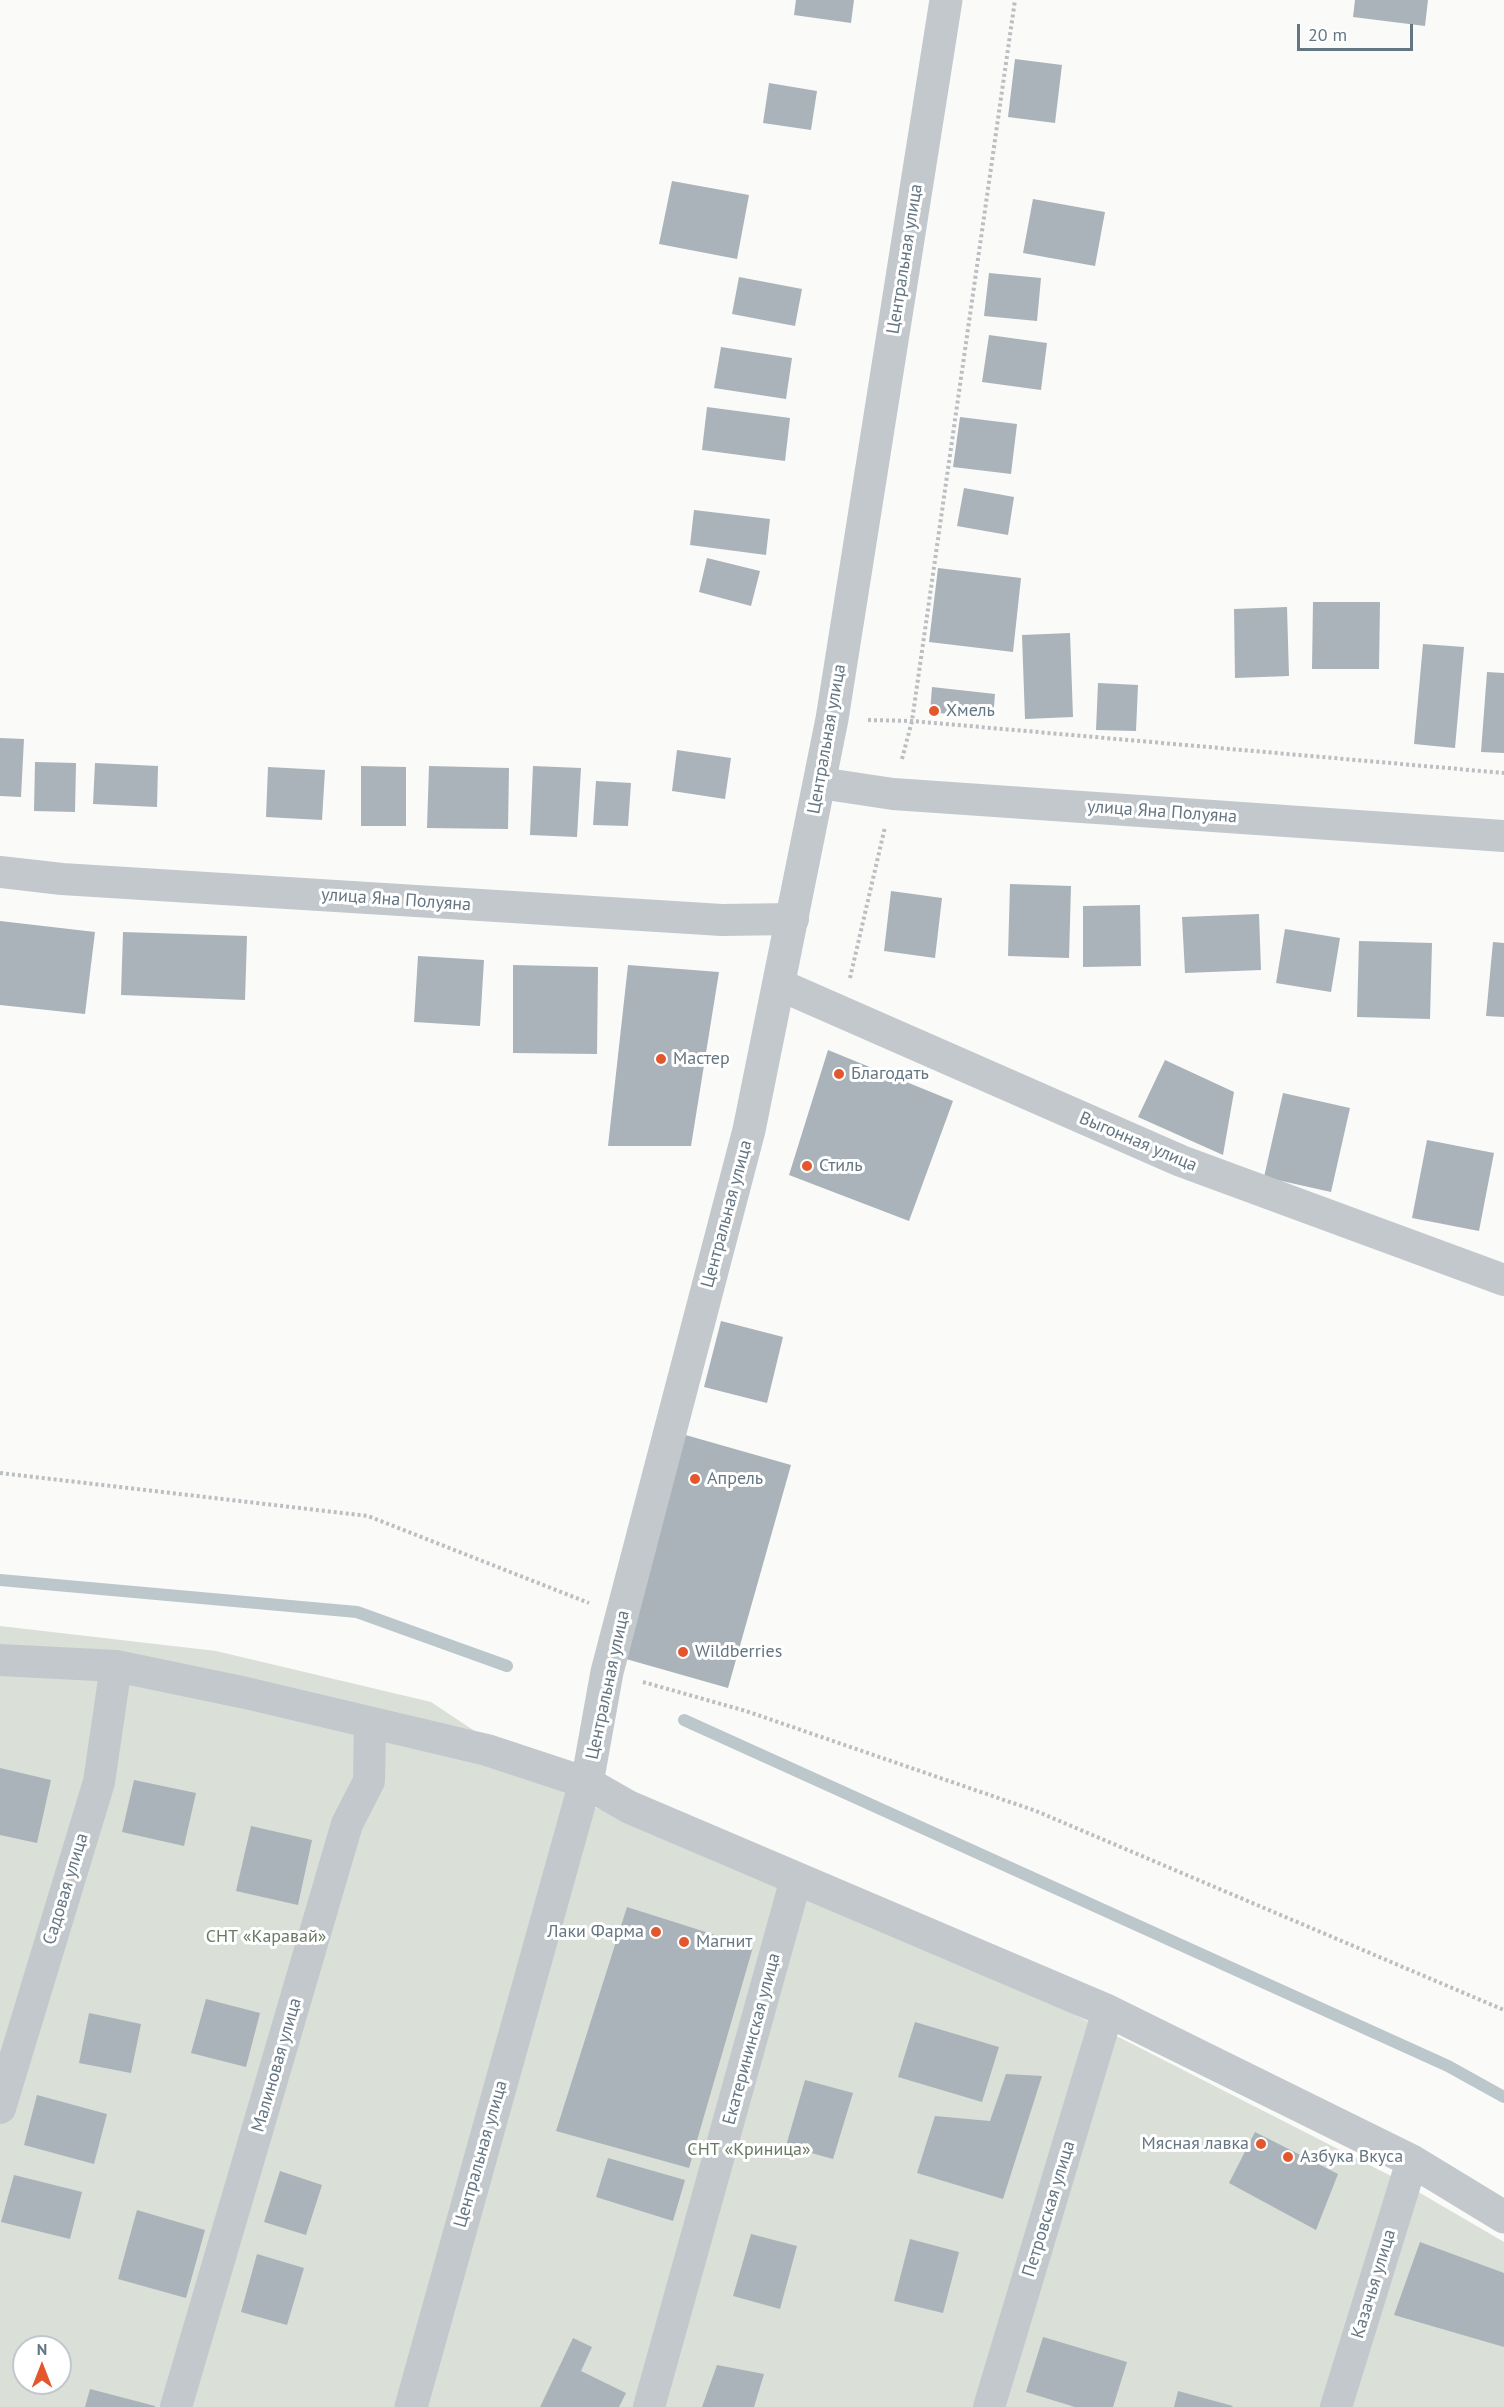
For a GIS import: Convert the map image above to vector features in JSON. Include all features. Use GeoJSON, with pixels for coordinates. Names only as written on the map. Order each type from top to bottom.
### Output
{"type":"FeatureCollection","features":[{"type":"Feature","properties":{"kind":"street","name":"Центральная улица"},"geometry":{"type":"LineString","coordinates":[[411,2407],[580,1801],[587,1783],[608,1672],[749,1130],[832,719],[946,0]]}},
{"type":"Feature","properties":{"kind":"street","name":"улица Яна Полуяна"},"geometry":{"type":"LineString","coordinates":[[820,783],[893,794],[1504,836]]}},
{"type":"Feature","properties":{"kind":"street","name":"улица Яна Полуяна"},"geometry":{"type":"LineString","coordinates":[[0,872],[62,879],[698,918],[793,919]]}},
{"type":"Feature","properties":{"kind":"street","name":"Выгонная улица"},"geometry":{"type":"LineString","coordinates":[[780,985],[1181,1161],[1504,1280]]}},
{"type":"Feature","properties":{"kind":"street"},"geometry":{"type":"LineString","coordinates":[[0,1660],[116,1666],[246,1693],[488,1750],[587,1783],[629,1807],[1108,2012],[1412,2161],[1504,2217]]}},
{"type":"Feature","properties":{"kind":"street","name":"Садовая улица"},"geometry":{"type":"LineString","coordinates":[[0,2108],[99,1782],[116,1666]]}},
{"type":"Feature","properties":{"kind":"street","name":"Малиновая улица"},"geometry":{"type":"LineString","coordinates":[[176,2407],[347,1824],[369,1781],[370,1724]]}},
{"type":"Feature","properties":{"kind":"street","name":"Екатерининская улица"},"geometry":{"type":"LineString","coordinates":[[649,2407],[796,1879]]}},
{"type":"Feature","properties":{"kind":"street","name":"Петровская улица"},"geometry":{"type":"LineString","coordinates":[[989,2407],[1108,2012]]}},
{"type":"Feature","properties":{"kind":"street","name":"Казачья улица"},"geometry":{"type":"LineString","coordinates":[[1336,2407],[1412,2161]]}},
{"type":"Feature","properties":{"kind":"path"},"geometry":{"type":"LineString","coordinates":[[842,1014],[912,721],[1015,0]]}},
{"type":"Feature","properties":{"kind":"path"},"geometry":{"type":"LineString","coordinates":[[832,719],[912,721],[1504,773]]}},
{"type":"Feature","properties":{"kind":"path"},"geometry":{"type":"LineString","coordinates":[[0,1473],[368,1516],[622,1616]]}},
{"type":"Feature","properties":{"kind":"path"},"geometry":{"type":"LineString","coordinates":[[608,1672],[746,1711],[1036,1811],[1504,2010]]}},
{"type":"Feature","properties":{"kind":"green space"},"geometry":{"type":"Polygon","coordinates":[[[0,1626],[216,1651],[431,1702],[580,1801],[997,1975],[1391,2176],[1504,2242],[1504,2407],[0,2407],[0,1626]]]}},
{"type":"Feature","properties":{"kind":"building"},"geometry":{"type":"Polygon","coordinates":[[[796,0],[854,0],[851,23],[794,15],[796,0]]]}},
{"type":"Feature","properties":{"kind":"building"},"geometry":{"type":"Polygon","coordinates":[[[1355,0],[1428,0],[1425,26],[1353,17],[1355,0]]]}},
{"type":"Feature","properties":{"kind":"building"},"geometry":{"type":"Polygon","coordinates":[[[1015,59],[1062,65],[1055,123],[1008,117],[1015,59]]]}},
{"type":"Feature","properties":{"kind":"building"},"geometry":{"type":"Polygon","coordinates":[[[769,83],[817,91],[811,130],[763,123],[769,83]]]}},
{"type":"Feature","properties":{"kind":"building"},"geometry":{"type":"Polygon","coordinates":[[[672,181],[749,195],[737,259],[659,244],[672,181]]]}},
{"type":"Feature","properties":{"kind":"building"},"geometry":{"type":"Polygon","coordinates":[[[1033,199],[1105,212],[1095,266],[1023,253],[1033,199]]]}},
{"type":"Feature","properties":{"kind":"building"},"geometry":{"type":"Polygon","coordinates":[[[989,273],[1041,278],[1037,321],[984,316],[989,273]]]}},
{"type":"Feature","properties":{"kind":"building"},"geometry":{"type":"Polygon","coordinates":[[[739,277],[802,289],[795,326],[732,314],[739,277]]]}},
{"type":"Feature","properties":{"kind":"building"},"geometry":{"type":"Polygon","coordinates":[[[989,335],[1047,343],[1041,390],[982,382],[989,335]]]}},
{"type":"Feature","properties":{"kind":"building"},"geometry":{"type":"Polygon","coordinates":[[[721,347],[792,358],[786,399],[714,388],[721,347]]]}},
{"type":"Feature","properties":{"kind":"building"},"geometry":{"type":"Polygon","coordinates":[[[707,407],[790,418],[785,461],[702,450],[707,407]]]}},
{"type":"Feature","properties":{"kind":"building"},"geometry":{"type":"Polygon","coordinates":[[[960,417],[1017,424],[1011,474],[953,467],[960,417]]]}},
{"type":"Feature","properties":{"kind":"building"},"geometry":{"type":"Polygon","coordinates":[[[964,488],[1014,497],[1008,535],[957,526],[964,488]]]}},
{"type":"Feature","properties":{"kind":"building"},"geometry":{"type":"Polygon","coordinates":[[[694,510],[770,519],[766,555],[690,545],[694,510]]]}},
{"type":"Feature","properties":{"kind":"building"},"geometry":{"type":"Polygon","coordinates":[[[707,558],[760,571],[751,606],[699,592],[707,558]]]}},
{"type":"Feature","properties":{"kind":"building"},"geometry":{"type":"Polygon","coordinates":[[[938,568],[1021,578],[1013,652],[929,642],[938,568]]]}},
{"type":"Feature","properties":{"kind":"building"},"geometry":{"type":"Polygon","coordinates":[[[1313,602],[1380,602],[1379,669],[1312,669],[1313,602]]]}},
{"type":"Feature","properties":{"kind":"building"},"geometry":{"type":"Polygon","coordinates":[[[1287,607],[1289,676],[1235,678],[1234,609],[1287,607]]]}},
{"type":"Feature","properties":{"kind":"building"},"geometry":{"type":"Polygon","coordinates":[[[1070,633],[1073,717],[1025,719],[1022,635],[1070,633]]]}},
{"type":"Feature","properties":{"kind":"building"},"geometry":{"type":"Polygon","coordinates":[[[1423,644],[1464,647],[1455,748],[1414,744],[1423,644]]]}},
{"type":"Feature","properties":{"kind":"building"},"geometry":{"type":"Polygon","coordinates":[[[1487,672],[1504,673],[1504,753],[1481,752],[1487,672]]]}},
{"type":"Feature","properties":{"kind":"building"},"geometry":{"type":"Polygon","coordinates":[[[1098,683],[1138,685],[1136,731],[1096,730],[1098,683]]]}},
{"type":"Feature","properties":{"kind":"building"},"geometry":{"type":"Polygon","coordinates":[[[932,687],[995,694],[993,719],[930,712],[932,687]]]}},
{"type":"Feature","properties":{"kind":"building"},"geometry":{"type":"Polygon","coordinates":[[[0,738],[24,739],[21,797],[0,796],[0,738]]]}},
{"type":"Feature","properties":{"kind":"building"},"geometry":{"type":"Polygon","coordinates":[[[677,750],[731,758],[725,799],[672,791],[677,750]]]}},
{"type":"Feature","properties":{"kind":"building"},"geometry":{"type":"Polygon","coordinates":[[[35,762],[76,763],[75,812],[34,811],[35,762]]]}},
{"type":"Feature","properties":{"kind":"building"},"geometry":{"type":"Polygon","coordinates":[[[95,763],[158,766],[157,807],[93,804],[95,763]]]}},
{"type":"Feature","properties":{"kind":"building"},"geometry":{"type":"Polygon","coordinates":[[[361,766],[406,767],[406,826],[361,826],[361,766]]]}},
{"type":"Feature","properties":{"kind":"building"},"geometry":{"type":"Polygon","coordinates":[[[429,766],[509,768],[508,829],[427,828],[429,766]]]}},
{"type":"Feature","properties":{"kind":"building"},"geometry":{"type":"Polygon","coordinates":[[[533,766],[581,768],[577,837],[530,835],[533,766]]]}},
{"type":"Feature","properties":{"kind":"building"},"geometry":{"type":"Polygon","coordinates":[[[268,767],[325,770],[322,820],[266,817],[268,767]]]}},
{"type":"Feature","properties":{"kind":"building"},"geometry":{"type":"Polygon","coordinates":[[[596,781],[631,783],[628,826],[593,825],[596,781]]]}},
{"type":"Feature","properties":{"kind":"building"},"geometry":{"type":"Polygon","coordinates":[[[1010,884],[1071,886],[1069,958],[1008,956],[1010,884]]]}},
{"type":"Feature","properties":{"kind":"building"},"geometry":{"type":"Polygon","coordinates":[[[891,891],[942,898],[935,958],[884,951],[891,891]]]}},
{"type":"Feature","properties":{"kind":"building"},"geometry":{"type":"Polygon","coordinates":[[[1140,905],[1141,966],[1083,967],[1083,906],[1140,905]]]}},
{"type":"Feature","properties":{"kind":"building"},"geometry":{"type":"Polygon","coordinates":[[[1259,914],[1261,970],[1185,973],[1182,917],[1259,914]]]}},
{"type":"Feature","properties":{"kind":"building"},"geometry":{"type":"Polygon","coordinates":[[[0,921],[95,932],[85,1014],[0,1005],[0,921]]]}},
{"type":"Feature","properties":{"kind":"building"},"geometry":{"type":"Polygon","coordinates":[[[1285,929],[1340,938],[1331,992],[1276,983],[1285,929]]]}},
{"type":"Feature","properties":{"kind":"building"},"geometry":{"type":"Polygon","coordinates":[[[123,932],[247,936],[245,1000],[121,995],[123,932]]]}},
{"type":"Feature","properties":{"kind":"building"},"geometry":{"type":"Polygon","coordinates":[[[1359,941],[1432,943],[1430,1019],[1357,1017],[1359,941]]]}},
{"type":"Feature","properties":{"kind":"building"},"geometry":{"type":"Polygon","coordinates":[[[1493,942],[1504,943],[1504,1017],[1486,1016],[1493,942]]]}},
{"type":"Feature","properties":{"kind":"building"},"geometry":{"type":"Polygon","coordinates":[[[418,956],[484,960],[480,1026],[414,1022],[418,956]]]}},
{"type":"Feature","properties":{"kind":"building"},"geometry":{"type":"Polygon","coordinates":[[[513,965],[598,967],[597,1054],[513,1053],[513,965]]]}},
{"type":"Feature","properties":{"kind":"building","name":"Мастер"},"geometry":{"type":"Polygon","coordinates":[[[628,965],[719,972],[691,1146],[608,1146],[628,965]]]}},
{"type":"Feature","properties":{"kind":"building"},"geometry":{"type":"Polygon","coordinates":[[[828,1050],[953,1101],[909,1221],[789,1175],[828,1050]]]}},
{"type":"Feature","properties":{"kind":"building"},"geometry":{"type":"Polygon","coordinates":[[[1165,1060],[1234,1092],[1223,1155],[1138,1117],[1165,1060]]]}},
{"type":"Feature","properties":{"kind":"building"},"geometry":{"type":"Polygon","coordinates":[[[1283,1093],[1350,1108],[1331,1192],[1264,1177],[1283,1093]]]}},
{"type":"Feature","properties":{"kind":"building"},"geometry":{"type":"Polygon","coordinates":[[[1427,1140],[1494,1153],[1479,1231],[1412,1218],[1427,1140]]]}},
{"type":"Feature","properties":{"kind":"building"},"geometry":{"type":"Polygon","coordinates":[[[721,1321],[783,1337],[767,1403],[704,1387],[721,1321]]]}},
{"type":"Feature","properties":{"kind":"building"},"geometry":{"type":"Polygon","coordinates":[[[682,1434],[791,1465],[728,1688],[619,1657],[682,1434]]]}},
{"type":"Feature","properties":{"kind":"building"},"geometry":{"type":"Polygon","coordinates":[[[0,1768],[51,1780],[37,1843],[0,1835],[0,1768]]]}},
{"type":"Feature","properties":{"kind":"building"},"geometry":{"type":"Polygon","coordinates":[[[134,1780],[196,1793],[184,1846],[122,1832],[134,1780]]]}},
{"type":"Feature","properties":{"kind":"building"},"geometry":{"type":"Polygon","coordinates":[[[251,1826],[312,1840],[298,1905],[236,1891],[251,1826]]]}},
{"type":"Feature","properties":{"kind":"building"},"geometry":{"type":"Polygon","coordinates":[[[627,1907],[753,1947],[689,2168],[556,2131],[627,1907]]]}},
{"type":"Feature","properties":{"kind":"building"},"geometry":{"type":"Polygon","coordinates":[[[206,1999],[260,2013],[246,2067],[191,2053],[206,1999]]]}},
{"type":"Feature","properties":{"kind":"building"},"geometry":{"type":"Polygon","coordinates":[[[89,2013],[141,2024],[131,2073],[79,2063],[89,2013]]]}},
{"type":"Feature","properties":{"kind":"building"},"geometry":{"type":"Polygon","coordinates":[[[915,2022],[999,2047],[982,2102],[898,2077],[915,2022]]]}},
{"type":"Feature","properties":{"kind":"building"},"geometry":{"type":"Polygon","coordinates":[[[1006,2074],[1042,2076],[1003,2199],[917,2173],[935,2116],[990,2121],[1006,2074]]]}},
{"type":"Feature","properties":{"kind":"building"},"geometry":{"type":"Polygon","coordinates":[[[805,2080],[853,2093],[833,2159],[786,2146],[805,2080]]]}},
{"type":"Feature","properties":{"kind":"building"},"geometry":{"type":"Polygon","coordinates":[[[37,2095],[107,2114],[94,2164],[24,2145],[37,2095]]]}},
{"type":"Feature","properties":{"kind":"building"},"geometry":{"type":"Polygon","coordinates":[[[1255,2132],[1338,2174],[1316,2230],[1229,2183],[1255,2132]]]}},
{"type":"Feature","properties":{"kind":"building"},"geometry":{"type":"Polygon","coordinates":[[[608,2158],[685,2180],[673,2221],[596,2197],[608,2158]]]}},
{"type":"Feature","properties":{"kind":"building"},"geometry":{"type":"Polygon","coordinates":[[[280,2171],[322,2185],[306,2235],[264,2222],[280,2171]]]}},
{"type":"Feature","properties":{"kind":"building"},"geometry":{"type":"Polygon","coordinates":[[[14,2175],[82,2192],[70,2239],[1,2222],[14,2175]]]}},
{"type":"Feature","properties":{"kind":"building"},"geometry":{"type":"Polygon","coordinates":[[[137,2210],[205,2230],[186,2298],[118,2279],[137,2210]]]}},
{"type":"Feature","properties":{"kind":"building"},"geometry":{"type":"Polygon","coordinates":[[[751,2234],[797,2246],[780,2309],[733,2296],[751,2234]]]}},
{"type":"Feature","properties":{"kind":"building"},"geometry":{"type":"Polygon","coordinates":[[[910,2239],[959,2252],[943,2313],[894,2301],[910,2239]]]}},
{"type":"Feature","properties":{"kind":"building"},"geometry":{"type":"Polygon","coordinates":[[[1420,2242],[1504,2273],[1504,2347],[1394,2315],[1420,2242]]]}},
{"type":"Feature","properties":{"kind":"building"},"geometry":{"type":"Polygon","coordinates":[[[257,2254],[304,2268],[287,2325],[241,2312],[257,2254]]]}},
{"type":"Feature","properties":{"kind":"building"},"geometry":{"type":"Polygon","coordinates":[[[1043,2337],[1127,2362],[1113,2407],[1075,2407],[1026,2392],[1043,2337]]]}},
{"type":"Feature","properties":{"kind":"building"},"geometry":{"type":"Polygon","coordinates":[[[573,2338],[592,2347],[581,2371],[626,2393],[619,2407],[540,2407],[573,2338]]]}},
{"type":"Feature","properties":{"kind":"building"},"geometry":{"type":"Polygon","coordinates":[[[717,2365],[764,2374],[754,2407],[702,2407],[717,2365]]]}},
{"type":"Feature","properties":{"kind":"building"},"geometry":{"type":"Polygon","coordinates":[[[90,2389],[155,2406],[155,2407],[85,2407],[90,2389]]]}},
{"type":"Feature","properties":{"kind":"building"},"geometry":{"type":"Polygon","coordinates":[[[1178,2391],[1233,2406],[1174,2407],[1178,2391]]]}},
{"type":"Feature","properties":{"kind":"waterway"},"geometry":{"type":"LineString","coordinates":[[0,1580],[357,1612],[507,1666]]}},
{"type":"Feature","properties":{"kind":"waterway"},"geometry":{"type":"LineString","coordinates":[[684,1720],[1448,2066],[1504,2097]]}},
{"type":"Feature","properties":{"kind":"place","name":"Хмель"},"geometry":{"type":"Point","coordinates":[934,711]}},
{"type":"Feature","properties":{"kind":"place","name":"Мастер"},"geometry":{"type":"Point","coordinates":[661,1059]}},
{"type":"Feature","properties":{"kind":"place","name":"Благодать"},"geometry":{"type":"Point","coordinates":[839,1074]}},
{"type":"Feature","properties":{"kind":"place","name":"Стиль"},"geometry":{"type":"Point","coordinates":[807,1166]}},
{"type":"Feature","properties":{"kind":"place","name":"Апрель"},"geometry":{"type":"Point","coordinates":[695,1479]}},
{"type":"Feature","properties":{"kind":"place","name":"Wildberries"},"geometry":{"type":"Point","coordinates":[683,1652]}},
{"type":"Feature","properties":{"kind":"place","name":"Лаки Фарма"},"geometry":{"type":"Point","coordinates":[656,1932]}},
{"type":"Feature","properties":{"kind":"place","name":"Магнит"},"geometry":{"type":"Point","coordinates":[684,1942]}},
{"type":"Feature","properties":{"kind":"place","name":"Мясная лавка"},"geometry":{"type":"Point","coordinates":[1261,2144]}},
{"type":"Feature","properties":{"kind":"place","name":"Азбука Вкуса"},"geometry":{"type":"Point","coordinates":[1288,2157]}},
{"type":"Feature","properties":{"kind":"park label","name":"СНТ «Каравай»"},"geometry":{"type":"Point","coordinates":[266,1937]}},
{"type":"Feature","properties":{"kind":"park label","name":"СНТ «Криница»"},"geometry":{"type":"Point","coordinates":[749,2150]}}]}
